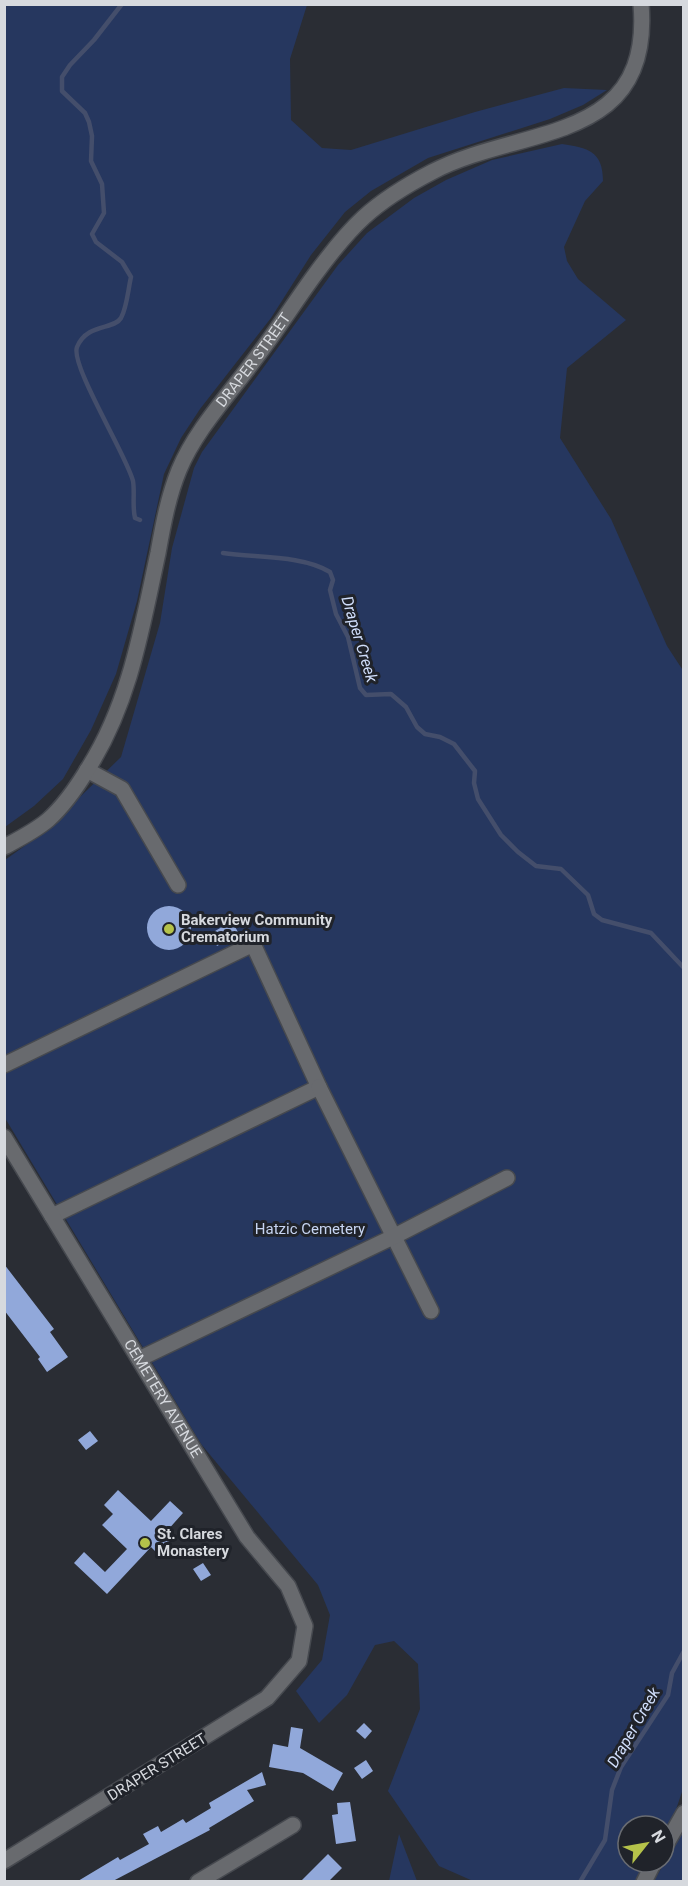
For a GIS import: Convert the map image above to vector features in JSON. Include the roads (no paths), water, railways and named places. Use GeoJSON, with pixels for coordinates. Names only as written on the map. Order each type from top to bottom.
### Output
{"type":"FeatureCollection","features":[{"type":"Feature","properties":{"kind":"street","name":"DRAPER STREET"},"geometry":{"type":"LineString","coordinates":[[4,847],[46,821],[71,796],[106,741],[132,673],[168,505],[178,471],[206,424],[339,242],[372,207],[434,171],[471,155],[568,127],[591,117],[608,106],[631,78],[641,43],[641,4]]}},
{"type":"Feature","properties":{"kind":"street"},"geometry":{"type":"LineString","coordinates":[[87,770],[122,789],[178,885]]}},
{"type":"Feature","properties":{"kind":"street"},"geometry":{"type":"LineString","coordinates":[[4,1065],[253,944],[319,1087],[431,1311]]}},
{"type":"Feature","properties":{"kind":"street"},"geometry":{"type":"LineString","coordinates":[[52,1216],[319,1087]]}},
{"type":"Feature","properties":{"kind":"street","name":"CEMETERY AVENUE"},"geometry":{"type":"LineString","coordinates":[[4,1137],[247,1537],[288,1586],[305,1626],[299,1661]]}},
{"type":"Feature","properties":{"kind":"street"},"geometry":{"type":"LineString","coordinates":[[139,1359],[395,1236],[507,1178]]}},
{"type":"Feature","properties":{"kind":"street","name":"DRAPER STREET"},"geometry":{"type":"LineString","coordinates":[[4,1861],[267,1698],[299,1661]]}},
{"type":"Feature","properties":{"kind":"street"},"geometry":{"type":"LineString","coordinates":[[676,1827],[684,1813]]}},
{"type":"Feature","properties":{"kind":"street"},"geometry":{"type":"LineString","coordinates":[[198,1881],[293,1825]]}},
{"type":"Feature","properties":{"kind":"waterway","name":"Draper Creek"},"geometry":{"type":"LineString","coordinates":[[122,4],[94,40],[70,65],[62,77],[62,91],[85,113],[92,136],[91,161],[102,184],[104,213],[92,234],[96,242],[122,262],[131,277],[121,318],[118,322],[93,330],[81,339],[77,347],[77,357],[90,391],[129,469],[133,481],[135,518],[140,520]]}},
{"type":"Feature","properties":{"kind":"waterway","name":"Draper Creek"},"geometry":{"type":"LineString","coordinates":[[223,553],[293,560],[330,572],[333,580],[330,590],[336,614],[348,637],[360,688],[366,695],[391,694],[406,707],[417,727],[425,734],[440,737],[454,744],[475,771],[474,783],[478,799],[501,835],[518,852],[536,866],[561,869],[588,895],[594,914],[602,920],[651,933],[684,968]]}},
{"type":"Feature","properties":{"kind":"waterway","name":"Draper Creek"},"geometry":{"type":"LineString","coordinates":[[580,1882],[605,1840],[612,1790],[621,1767],[668,1695],[672,1673],[684,1651]]}},
{"type":"Feature","properties":{"kind":"place","name":"Bakerview Community Crematorium"},"geometry":{"type":"Point","coordinates":[169,929]}},
{"type":"Feature","properties":{"kind":"place","name":"St. Clares Monastery"},"geometry":{"type":"Point","coordinates":[145,1543]}},
{"type":"Feature","properties":{"kind":"park label","name":"Hatzic Cemetery"},"geometry":{"type":"Point","coordinates":[310,1229]}}]}
